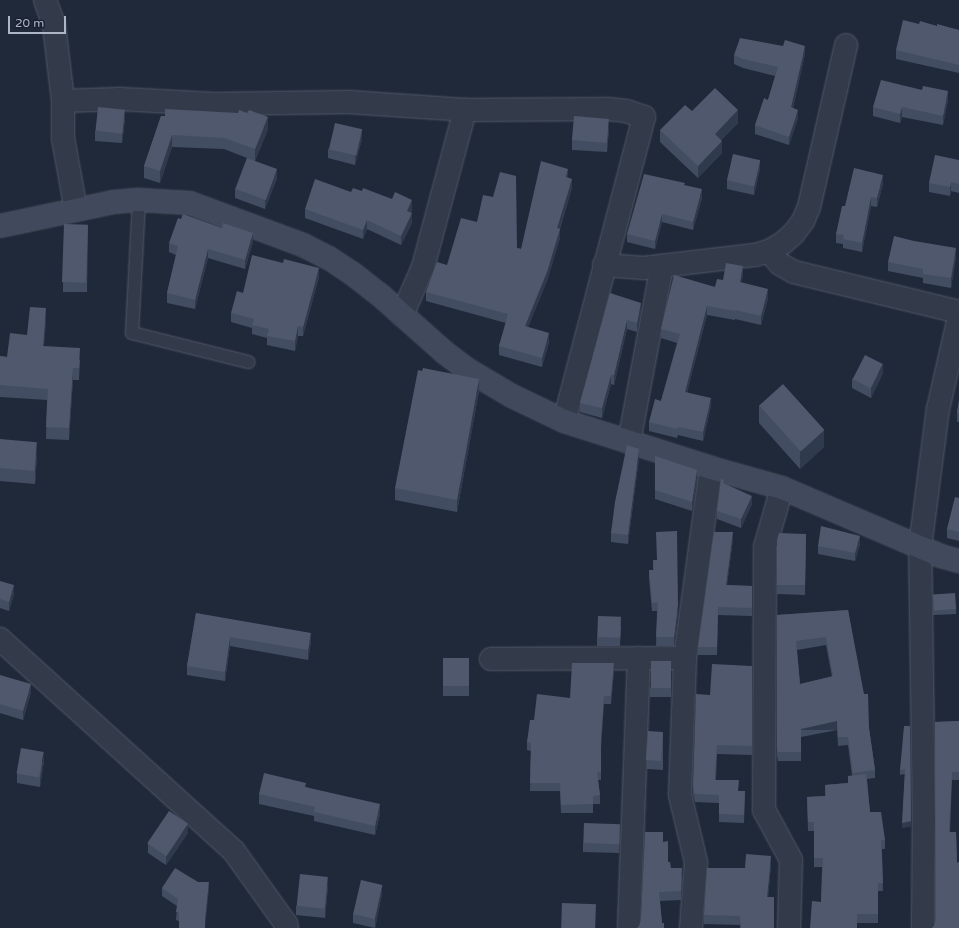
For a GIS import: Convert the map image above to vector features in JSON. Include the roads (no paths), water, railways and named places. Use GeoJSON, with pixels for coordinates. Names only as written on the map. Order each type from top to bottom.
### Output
{"type":"FeatureCollection","features":[{"type":"Feature","properties":{"kind":"street"},"geometry":{"type":"LineString","coordinates":[[45,0],[54,25],[63,101],[63,138],[76,210]]}},
{"type":"Feature","properties":{"kind":"street"},"geometry":{"type":"LineString","coordinates":[[604,265],[644,268],[755,255],[783,243],[794,233],[803,221],[809,207],[846,45]]}},
{"type":"Feature","properties":{"kind":"street"},"geometry":{"type":"LineString","coordinates":[[63,101],[120,99],[214,104],[348,102],[465,110],[613,109],[626,111],[644,117],[564,421]]}},
{"type":"Feature","properties":{"kind":"street"},"geometry":{"type":"LineString","coordinates":[[402,315],[423,267],[465,110]]}},
{"type":"Feature","properties":{"kind":"street"},"geometry":{"type":"LineString","coordinates":[[0,226],[114,202],[139,200],[190,203],[303,245],[353,274],[444,352],[468,370],[512,396],[564,421],[711,468],[782,488],[959,561]]}},
{"type":"Feature","properties":{"kind":"street"},"geometry":{"type":"LineString","coordinates":[[769,250],[780,264],[794,272],[959,312]]}},
{"type":"Feature","properties":{"kind":"street"},"geometry":{"type":"LineString","coordinates":[[629,442],[662,266]]}},
{"type":"Feature","properties":{"kind":"street"},"geometry":{"type":"LineString","coordinates":[[923,928],[924,823],[920,546],[938,409],[959,317]]}},
{"type":"Feature","properties":{"kind":"street"},"geometry":{"type":"LineString","coordinates":[[691,928],[696,862],[680,795],[685,658],[711,468]]}},
{"type":"Feature","properties":{"kind":"street"},"geometry":{"type":"LineString","coordinates":[[782,488],[765,547],[764,810],[791,860],[789,928]]}},
{"type":"Feature","properties":{"kind":"street"},"geometry":{"type":"LineString","coordinates":[[0,639],[234,850],[286,924],[287,928]]}},
{"type":"Feature","properties":{"kind":"street"},"geometry":{"type":"LineString","coordinates":[[630,928],[639,658]]}},
{"type":"Feature","properties":{"kind":"street"},"geometry":{"type":"LineString","coordinates":[[491,659],[685,658]]}},
{"type":"Feature","properties":{"kind":"lane"},"geometry":{"type":"LineString","coordinates":[[139,200],[132,333],[248,362]]}}]}
